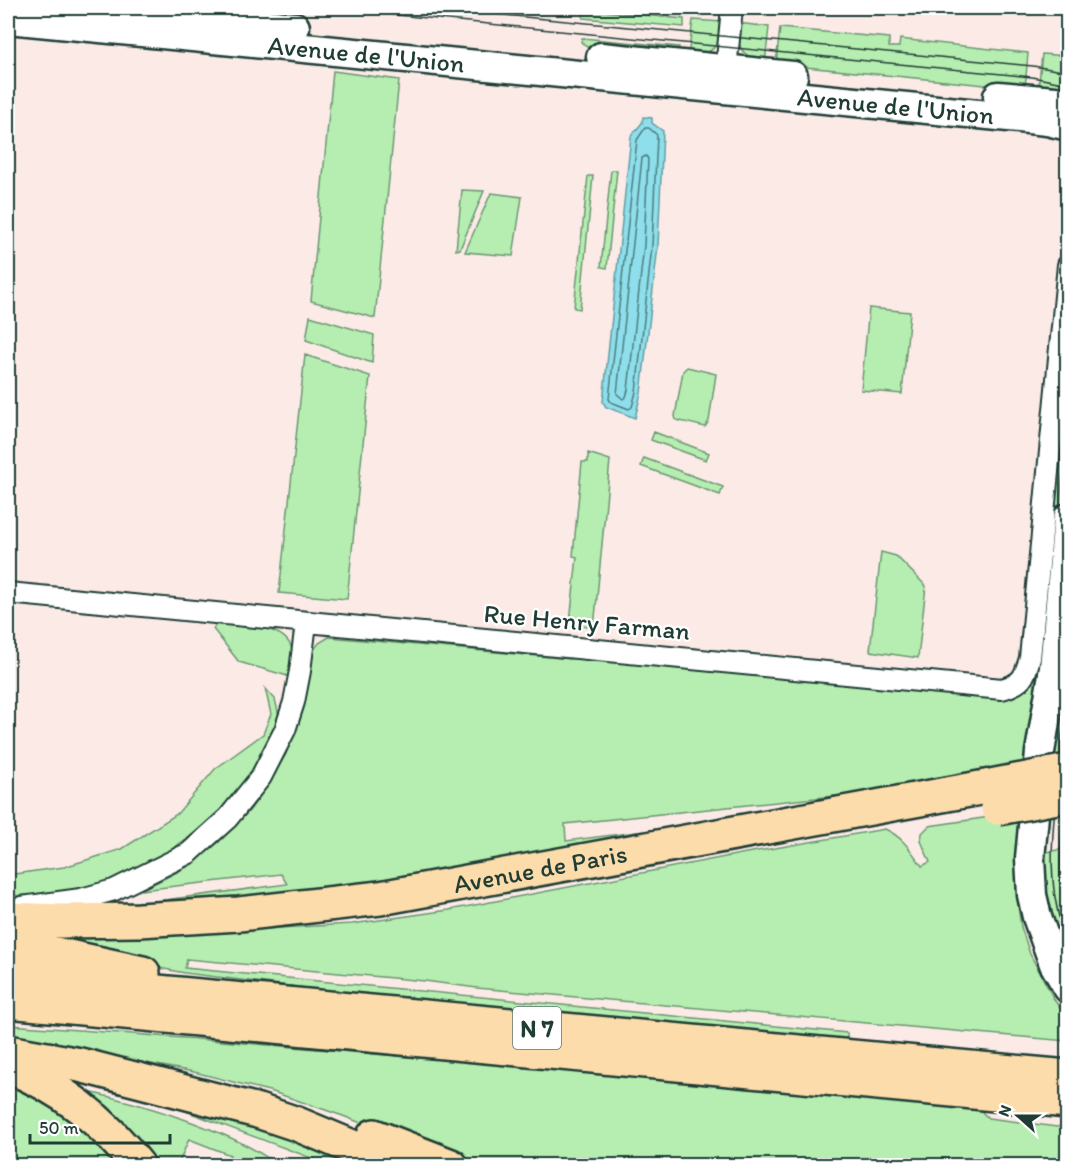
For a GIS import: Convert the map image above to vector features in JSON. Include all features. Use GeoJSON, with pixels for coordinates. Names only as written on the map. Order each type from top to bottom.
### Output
{"type":"FeatureCollection","features":[{"type":"Feature","properties":{"kind":"highway","name":"Avenue de Paris"},"geometry":{"type":"LineString","coordinates":[[8,919],[139,920],[239,914],[380,898],[692,842],[993,797],[1068,771]]}},
{"type":"Feature","properties":{"kind":"highway"},"geometry":{"type":"LineString","coordinates":[[993,797],[1068,795]]}},
{"type":"Feature","properties":{"kind":"highway"},"geometry":{"type":"LineString","coordinates":[[8,946],[133,970],[240,999]]}},
{"type":"Feature","properties":{"kind":"highway","name":"N 7"},"geometry":{"type":"LineString","coordinates":[[8,978],[1068,1077]]}},
{"type":"Feature","properties":{"kind":"highway","name":"N 7"},"geometry":{"type":"LineString","coordinates":[[8,1001],[1068,1101]]}},
{"type":"Feature","properties":{"kind":"highway"},"geometry":{"type":"LineString","coordinates":[[8,1018],[142,1026],[185,1018]]}},
{"type":"Feature","properties":{"kind":"highway"},"geometry":{"type":"LineString","coordinates":[[8,1052],[80,1065],[192,1093],[297,1124],[398,1166]]}},
{"type":"Feature","properties":{"kind":"highway"},"geometry":{"type":"LineString","coordinates":[[8,1066],[25,1072],[66,1096],[121,1144],[138,1166]]}},
{"type":"Feature","properties":{"kind":"highway"},"geometry":{"type":"LineString","coordinates":[[192,1093],[222,1086],[303,1108],[451,1166]]}},
{"type":"Feature","properties":{"kind":"street"},"geometry":{"type":"LineString","coordinates":[[725,78],[732,8]]}},
{"type":"Feature","properties":{"kind":"street","name":"Avenue de l'Union"},"geometry":{"type":"LineString","coordinates":[[8,19],[157,13],[348,33],[725,78],[1066,114]]}},
{"type":"Feature","properties":{"kind":"street","name":"Rue Henry Farman"},"geometry":{"type":"LineString","coordinates":[[8,593],[548,647],[562,646],[1002,689],[1014,686],[1023,680],[1030,657],[1068,266]]}},
{"type":"Feature","properties":{"kind":"street"},"geometry":{"type":"LineString","coordinates":[[1068,518],[1054,668],[1040,752],[1030,858],[1032,895],[1037,916],[1054,964],[1068,988]]}},
{"type":"Feature","properties":{"kind":"street"},"geometry":{"type":"LineString","coordinates":[[8,909],[81,899],[114,890],[189,853],[228,818],[261,777],[285,730],[294,702],[306,623]]}},
{"type":"Feature","properties":{"kind":"shaded area"},"geometry":{"type":"Polygon","coordinates":[[[8,8],[1067,8],[1067,1165],[8,1165],[8,8]]]}},
{"type":"Feature","properties":{"kind":"green space"},"geometry":{"type":"Polygon","coordinates":[[[584,9],[684,19],[684,27],[583,18],[584,9]]]}},
{"type":"Feature","properties":{"kind":"green space"},"geometry":{"type":"Polygon","coordinates":[[[693,20],[722,22],[721,31],[714,48],[704,54],[688,57],[693,20]]]}},
{"type":"Feature","properties":{"kind":"green space"},"geometry":{"type":"Polygon","coordinates":[[[738,23],[769,27],[765,63],[750,57],[742,50],[738,39],[738,23]]]}},
{"type":"Feature","properties":{"kind":"green space"},"geometry":{"type":"Polygon","coordinates":[[[780,28],[889,38],[889,47],[899,47],[900,39],[1028,53],[1025,89],[776,64],[780,28]]]}},
{"type":"Feature","properties":{"kind":"green space"},"geometry":{"type":"Polygon","coordinates":[[[582,38],[679,47],[678,56],[587,47],[581,42],[582,38]]]}},
{"type":"Feature","properties":{"kind":"green space"},"geometry":{"type":"Polygon","coordinates":[[[1042,54],[1067,56],[1067,87],[1038,91],[1042,54]]]}},
{"type":"Feature","properties":{"kind":"green space"},"geometry":{"type":"Polygon","coordinates":[[[333,71],[399,80],[375,318],[311,301],[333,71]]]}},
{"type":"Feature","properties":{"kind":"green space"},"geometry":{"type":"Polygon","coordinates":[[[611,170],[617,170],[607,268],[601,267],[611,170]]]}},
{"type":"Feature","properties":{"kind":"green space"},"geometry":{"type":"Polygon","coordinates":[[[588,176],[593,176],[580,309],[574,308],[588,176]]]}},
{"type":"Feature","properties":{"kind":"green space"},"geometry":{"type":"Polygon","coordinates":[[[462,190],[484,191],[460,249],[456,250],[462,190]]]}},
{"type":"Feature","properties":{"kind":"green space"},"geometry":{"type":"Polygon","coordinates":[[[491,193],[522,197],[513,256],[465,252],[491,193]]]}},
{"type":"Feature","properties":{"kind":"green space"},"geometry":{"type":"Polygon","coordinates":[[[869,308],[910,312],[902,394],[861,390],[869,308]]]}},
{"type":"Feature","properties":{"kind":"green space"},"geometry":{"type":"Polygon","coordinates":[[[310,316],[374,335],[372,363],[306,340],[310,316]]]}},
{"type":"Feature","properties":{"kind":"green space"},"geometry":{"type":"Polygon","coordinates":[[[1067,331],[1067,427],[1047,648],[1031,762],[873,792],[565,824],[566,841],[683,826],[398,879],[262,896],[103,908],[287,884],[281,874],[141,890],[189,866],[219,842],[250,810],[286,754],[301,707],[310,655],[319,643],[329,637],[571,659],[580,655],[997,699],[1015,696],[1023,691],[1035,671],[1067,331]]]}},
{"type":"Feature","properties":{"kind":"green space"},"geometry":{"type":"Polygon","coordinates":[[[305,355],[370,376],[347,599],[279,593],[305,355]]]}},
{"type":"Feature","properties":{"kind":"green space"},"geometry":{"type":"Polygon","coordinates":[[[687,367],[716,374],[709,421],[705,427],[676,420],[683,371],[687,367]]]}},
{"type":"Feature","properties":{"kind":"green space"},"geometry":{"type":"Polygon","coordinates":[[[654,432],[709,453],[706,460],[651,440],[654,432]]]}},
{"type":"Feature","properties":{"kind":"green space"},"geometry":{"type":"Polygon","coordinates":[[[588,453],[610,460],[594,628],[570,622],[577,557],[573,556],[582,462],[588,462],[588,453]]]}},
{"type":"Feature","properties":{"kind":"green space"},"geometry":{"type":"Polygon","coordinates":[[[644,458],[723,487],[720,495],[641,466],[644,458]]]}},
{"type":"Feature","properties":{"kind":"green space"},"geometry":{"type":"Polygon","coordinates":[[[881,552],[896,556],[926,586],[918,658],[870,651],[881,552]]]}},
{"type":"Feature","properties":{"kind":"green space"},"geometry":{"type":"Polygon","coordinates":[[[1067,620],[1067,755],[1048,759],[1067,620]]]}},
{"type":"Feature","properties":{"kind":"green space"},"geometry":{"type":"Polygon","coordinates":[[[216,624],[262,628],[282,636],[289,643],[293,653],[291,677],[239,662],[213,629],[216,624]]]}},
{"type":"Feature","properties":{"kind":"green space"},"geometry":{"type":"Polygon","coordinates":[[[265,688],[275,699],[279,716],[270,740],[247,778],[211,821],[165,854],[114,882],[63,893],[8,896],[8,875],[64,867],[122,849],[177,814],[215,769],[263,734],[271,714],[265,688]]]}},
{"type":"Feature","properties":{"kind":"green space"},"geometry":{"type":"Polygon","coordinates":[[[1050,808],[1046,852],[1064,849],[1064,873],[1068,897],[1067,972],[1060,956],[1039,871],[1050,808]]]}},
{"type":"Feature","properties":{"kind":"green space"},"geometry":{"type":"Polygon","coordinates":[[[1024,812],[1017,899],[1021,927],[1030,954],[1055,1001],[1067,1017],[1067,1041],[477,988],[187,959],[185,968],[847,1033],[847,1044],[467,1008],[185,973],[8,939],[352,924],[449,910],[885,829],[902,840],[922,866],[930,862],[921,841],[922,833],[929,826],[1024,812]]]}},
{"type":"Feature","properties":{"kind":"green space"},"geometry":{"type":"Polygon","coordinates":[[[8,1025],[654,1077],[916,1103],[981,1111],[988,1118],[1057,1127],[1067,1124],[1067,1152],[1048,1166],[470,1165],[343,1116],[273,1092],[194,1072],[8,1040],[8,1025]]]}},
{"type":"Feature","properties":{"kind":"green space"},"geometry":{"type":"Polygon","coordinates":[[[8,1085],[36,1098],[65,1118],[75,1115],[124,1165],[39,1166],[8,1161],[8,1085]]]}},
{"type":"Feature","properties":{"kind":"green space"},"geometry":{"type":"Polygon","coordinates":[[[84,1091],[186,1120],[237,1141],[278,1165],[227,1165],[230,1155],[189,1139],[178,1165],[153,1165],[84,1091]]]}},
{"type":"Feature","properties":{"kind":"green space"},"geometry":{"type":"Polygon","coordinates":[[[150,1092],[371,1165],[330,1165],[148,1097],[150,1092]]]}},
{"type":"Feature","properties":{"kind":"water"},"geometry":{"type":"Polygon","coordinates":[[[643,117],[652,118],[652,123],[663,131],[658,246],[641,393],[635,418],[606,407],[603,402],[631,136],[642,123],[643,117]]]}},
{"type":"Feature","properties":{"kind":"tram line"},"geometry":{"type":"LineString","coordinates":[[325,8],[1032,77],[1068,84]]}},
{"type":"Feature","properties":{"kind":"tram line"},"geometry":{"type":"LineString","coordinates":[[430,8],[1033,66],[1068,72]]}},
{"type":"Feature","properties":{"kind":"tram line"},"geometry":{"type":"LineString","coordinates":[[1068,689],[1052,840],[1056,903],[1068,944]]}},
{"type":"Feature","properties":{"kind":"tram line"},"geometry":{"type":"LineString","coordinates":[[1062,897],[1060,852],[1068,776]]}}]}
